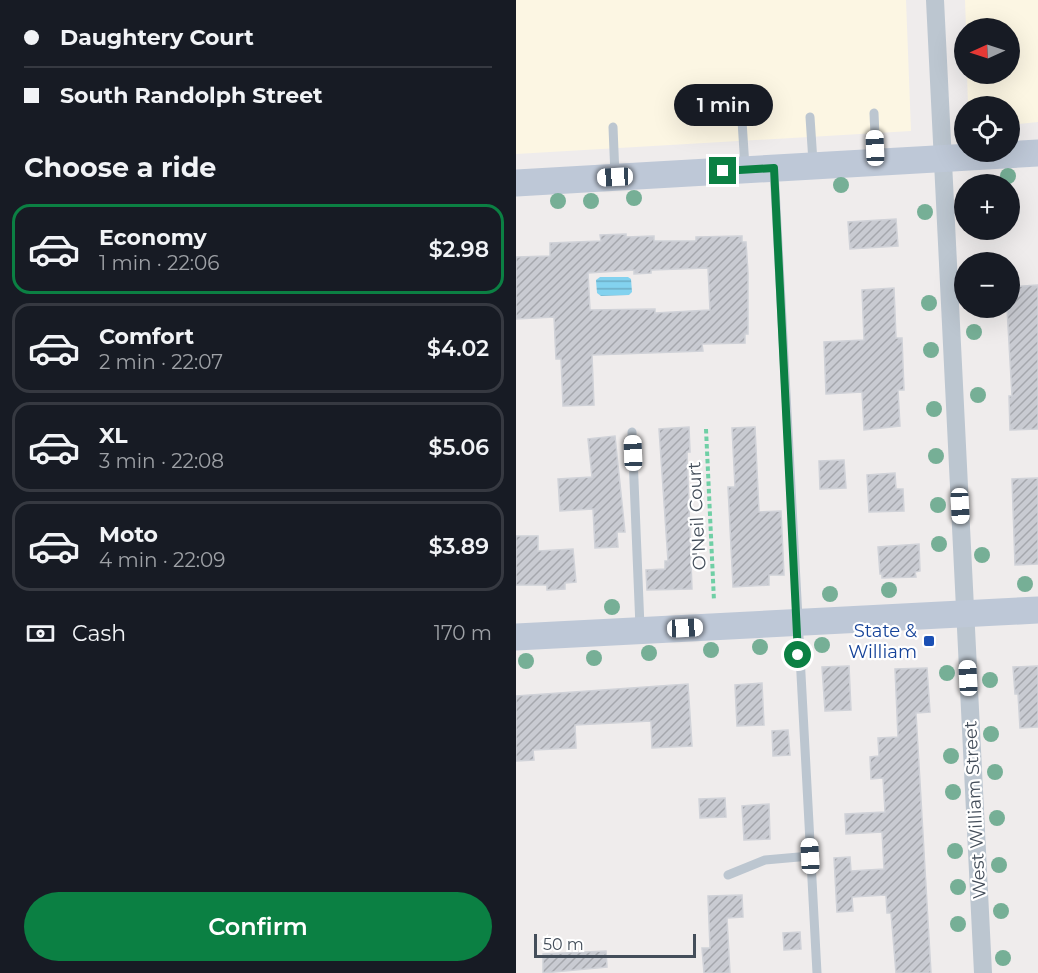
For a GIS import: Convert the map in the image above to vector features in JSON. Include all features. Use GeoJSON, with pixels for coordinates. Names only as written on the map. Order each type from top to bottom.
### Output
{"type":"FeatureCollection","features":[{"type":"Feature","properties":{"kind":"main road"},"geometry":{"type":"LineString","coordinates":[[516,183],[1038,153]]}},
{"type":"Feature","properties":{"kind":"main road"},"geometry":{"type":"LineString","coordinates":[[516,637],[1038,610]]}},
{"type":"Feature","properties":{"kind":"street","name":"West William Street"},"geometry":{"type":"LineString","coordinates":[[935,0],[983,973]]}},
{"type":"Feature","properties":{"kind":"lane"},"geometry":{"type":"LineString","coordinates":[[874,113],[876,162]]}},
{"type":"Feature","properties":{"kind":"lane"},"geometry":{"type":"LineString","coordinates":[[810,117],[813,165]]}},
{"type":"Feature","properties":{"kind":"lane"},"geometry":{"type":"LineString","coordinates":[[742,120],[745,170]]}},
{"type":"Feature","properties":{"kind":"lane"},"geometry":{"type":"LineString","coordinates":[[613,127],[615,177]]}},
{"type":"Feature","properties":{"kind":"lane"},"geometry":{"type":"LineString","coordinates":[[774,168],[817,973]]}},
{"type":"Feature","properties":{"kind":"lane"},"geometry":{"type":"LineString","coordinates":[[632,432],[641,630]]}},
{"type":"Feature","properties":{"kind":"lane"},"geometry":{"type":"LineString","coordinates":[[728,875],[765,860],[810,856]]}},
{"type":"Feature","properties":{"kind":"path","name":"O'Neil Court"},"geometry":{"type":"LineString","coordinates":[[706,429],[714,601]]}},
{"type":"Feature","properties":{"kind":"shaded area"},"geometry":{"type":"Polygon","coordinates":[[[516,0],[906,0],[911,131],[516,154],[516,0]]]}},
{"type":"Feature","properties":{"kind":"shaded area"},"geometry":{"type":"Polygon","coordinates":[[[965,0],[1038,0],[1038,122],[1020,124],[1020,96],[968,96],[967,84],[1020,84],[1020,18],[966,18],[965,0]]]}},
{"type":"Feature","properties":{"kind":"water"},"geometry":{"type":"Polygon","coordinates":[[[600,277],[628,277],[631,279],[632,292],[629,295],[601,296],[597,293],[596,280],[600,277]]]}},
{"type":"Feature","properties":{"kind":"building"},"geometry":{"type":"Polygon","coordinates":[[[896,219],[898,246],[850,249],[848,222],[896,219]]]}},
{"type":"Feature","properties":{"kind":"building"},"geometry":{"type":"Polygon","coordinates":[[[600,235],[654,236],[654,241],[696,241],[696,237],[742,236],[742,242],[746,242],[748,273],[748,334],[745,334],[745,343],[702,344],[703,351],[592,355],[594,405],[563,406],[561,359],[556,359],[554,317],[516,319],[516,257],[550,256],[550,243],[601,241],[600,235]],[[708,268],[651,270],[651,273],[634,274],[634,270],[588,273],[590,310],[655,309],[655,313],[710,310],[708,268]]]}},
{"type":"Feature","properties":{"kind":"building"},"geometry":{"type":"Polygon","coordinates":[[[1038,285],[1038,429],[1010,430],[1009,396],[1012,396],[1008,318],[1020,318],[1020,286],[1038,285]]]}},
{"type":"Feature","properties":{"kind":"building"},"geometry":{"type":"Polygon","coordinates":[[[894,288],[896,338],[902,338],[904,390],[898,390],[900,426],[864,430],[862,392],[826,394],[824,342],[864,340],[862,290],[894,288]]]}},
{"type":"Feature","properties":{"kind":"building"},"geometry":{"type":"Polygon","coordinates":[[[689,427],[690,452],[687,452],[692,589],[647,590],[646,570],[665,569],[665,561],[668,561],[659,429],[689,427]]]}},
{"type":"Feature","properties":{"kind":"building"},"geometry":{"type":"Polygon","coordinates":[[[755,427],[759,512],[781,511],[784,575],[769,575],[769,585],[733,587],[728,487],[735,487],[732,428],[755,427]]]}},
{"type":"Feature","properties":{"kind":"building"},"geometry":{"type":"Polygon","coordinates":[[[615,436],[625,532],[617,532],[618,547],[595,548],[593,509],[560,511],[558,479],[592,477],[588,439],[615,436]]]}},
{"type":"Feature","properties":{"kind":"building"},"geometry":{"type":"Polygon","coordinates":[[[844,460],[846,488],[820,489],[819,461],[844,460]]]}},
{"type":"Feature","properties":{"kind":"building"},"geometry":{"type":"Polygon","coordinates":[[[895,473],[896,489],[903,489],[904,511],[869,512],[867,475],[895,473]]]}},
{"type":"Feature","properties":{"kind":"building"},"geometry":{"type":"Polygon","coordinates":[[[1038,478],[1038,564],[1015,565],[1012,479],[1038,478]]]}},
{"type":"Feature","properties":{"kind":"building"},"geometry":{"type":"Polygon","coordinates":[[[516,536],[538,536],[538,551],[573,549],[576,582],[565,583],[565,589],[547,590],[547,585],[516,585],[516,536]]]}},
{"type":"Feature","properties":{"kind":"building"},"geometry":{"type":"Polygon","coordinates":[[[919,544],[920,571],[915,572],[916,577],[882,578],[878,547],[919,544]]]}},
{"type":"Feature","properties":{"kind":"building"},"geometry":{"type":"Polygon","coordinates":[[[849,666],[851,710],[825,711],[822,667],[849,666]]]}},
{"type":"Feature","properties":{"kind":"building"},"geometry":{"type":"Polygon","coordinates":[[[1038,666],[1038,727],[1020,728],[1018,694],[1015,694],[1013,667],[1038,666]]]}},
{"type":"Feature","properties":{"kind":"building"},"geometry":{"type":"Polygon","coordinates":[[[927,668],[930,712],[916,713],[931,973],[896,973],[891,913],[887,913],[886,895],[852,897],[853,911],[837,912],[834,858],[850,857],[851,871],[884,869],[882,832],[846,834],[845,814],[885,812],[883,778],[871,779],[870,757],[879,756],[878,738],[898,737],[895,669],[927,668]]]}},
{"type":"Feature","properties":{"kind":"building"},"geometry":{"type":"Polygon","coordinates":[[[762,683],[764,725],[737,726],[735,685],[762,683]]]}},
{"type":"Feature","properties":{"kind":"building"},"geometry":{"type":"Polygon","coordinates":[[[688,684],[692,746],[652,748],[651,721],[575,725],[576,748],[533,750],[534,760],[516,761],[516,696],[688,684]]]}},
{"type":"Feature","properties":{"kind":"building"},"geometry":{"type":"Polygon","coordinates":[[[788,730],[790,755],[773,756],[772,731],[788,730]]]}},
{"type":"Feature","properties":{"kind":"building"},"geometry":{"type":"Polygon","coordinates":[[[725,798],[726,817],[700,818],[699,799],[725,798]]]}},
{"type":"Feature","properties":{"kind":"building"},"geometry":{"type":"Polygon","coordinates":[[[769,804],[770,839],[744,840],[742,806],[769,804]]]}},
{"type":"Feature","properties":{"kind":"building"},"geometry":{"type":"Polygon","coordinates":[[[742,895],[743,917],[727,918],[730,973],[704,973],[702,948],[710,948],[708,896],[742,895]]]}},
{"type":"Feature","properties":{"kind":"building"},"geometry":{"type":"Polygon","coordinates":[[[800,932],[801,949],[784,950],[783,933],[800,932]]]}},
{"type":"Feature","properties":{"kind":"building"},"geometry":{"type":"Polygon","coordinates":[[[606,951],[607,967],[543,973],[543,954],[606,951]]]}},
{"type":"Feature","properties":{"kind":"place","name":"State & William"},"geometry":{"type":"Point","coordinates":[929,641]}},
{"type":"Feature","properties":{"kind":"route"},"geometry":{"type":"LineString","coordinates":[[723,171],[774,168],[798,655]]}}]}
